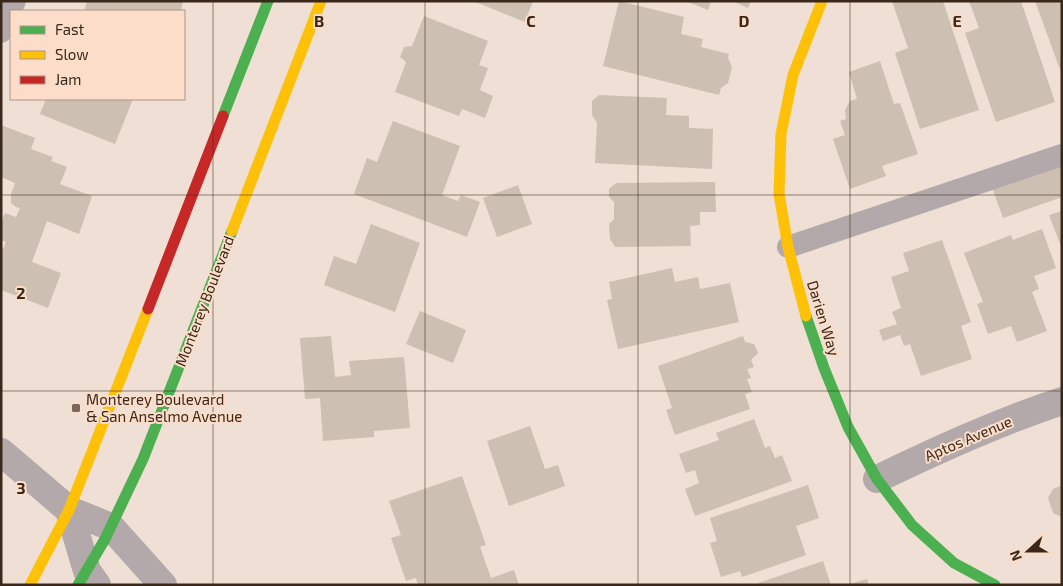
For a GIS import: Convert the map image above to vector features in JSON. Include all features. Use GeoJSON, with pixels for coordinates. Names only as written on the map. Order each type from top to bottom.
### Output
{"type":"FeatureCollection","features":[{"type":"Feature","properties":{"kind":"main road"},"geometry":{"type":"LineString","coordinates":[[30,585],[69,510],[268,1]]}},
{"type":"Feature","properties":{"kind":"main road","name":"Monterey Boulevard"},"geometry":{"type":"LineString","coordinates":[[87,580],[111,527],[121,510],[143,458],[321,1]]}},
{"type":"Feature","properties":{"kind":"main road","name":"Darien Way"},"geometry":{"type":"LineString","coordinates":[[822,1],[793,75],[781,134],[779,194],[788,247],[804,309],[824,368],[848,427],[876,479],[912,525],[954,563],[994,585]]}},
{"type":"Feature","properties":{"kind":"street","name":"Aptos Avenue"},"geometry":{"type":"LineString","coordinates":[[876,479],[950,444],[1033,410],[1062,401]]}},
{"type":"Feature","properties":{"kind":"street"},"geometry":{"type":"LineString","coordinates":[[1,452],[69,510],[111,527],[163,585]]}},
{"type":"Feature","properties":{"kind":"street"},"geometry":{"type":"LineString","coordinates":[[69,510],[87,580]]}},
{"type":"Feature","properties":{"kind":"lane"},"geometry":{"type":"LineString","coordinates":[[1,32],[10,12]]}},
{"type":"Feature","properties":{"kind":"lane"},"geometry":{"type":"LineString","coordinates":[[788,247],[1062,155]]}},
{"type":"Feature","properties":{"kind":"building"},"geometry":{"type":"Polygon","coordinates":[[[87,1],[183,1],[181,10],[84,10],[87,1]]]}},
{"type":"Feature","properties":{"kind":"building"},"geometry":{"type":"Polygon","coordinates":[[[473,1],[533,1],[525,22],[473,1]]]}},
{"type":"Feature","properties":{"kind":"building"},"geometry":{"type":"Polygon","coordinates":[[[619,1],[684,17],[681,34],[703,39],[701,47],[729,54],[728,58],[732,67],[728,83],[721,88],[719,95],[603,66],[619,1]]]}},
{"type":"Feature","properties":{"kind":"building"},"geometry":{"type":"Polygon","coordinates":[[[686,1],[711,1],[708,10],[686,1]]]}},
{"type":"Feature","properties":{"kind":"building"},"geometry":{"type":"Polygon","coordinates":[[[732,1],[751,1],[748,8],[732,1]]]}},
{"type":"Feature","properties":{"kind":"building"},"geometry":{"type":"Polygon","coordinates":[[[892,1],[943,1],[979,110],[920,129],[895,53],[908,48],[892,1]]]}},
{"type":"Feature","properties":{"kind":"building"},"geometry":{"type":"Polygon","coordinates":[[[969,1],[1021,1],[1055,102],[996,122],[965,33],[979,28],[969,1]]]}},
{"type":"Feature","properties":{"kind":"building"},"geometry":{"type":"Polygon","coordinates":[[[1035,1],[1062,1],[1062,75],[1035,1]]]}},
{"type":"Feature","properties":{"kind":"building"},"geometry":{"type":"Polygon","coordinates":[[[424,16],[488,41],[479,65],[488,68],[480,90],[493,96],[485,118],[462,109],[459,116],[395,92],[406,62],[400,57],[404,47],[412,46],[424,16]]]}},
{"type":"Feature","properties":{"kind":"building"},"geometry":{"type":"Polygon","coordinates":[[[880,61],[894,104],[900,103],[918,154],[882,166],[886,176],[850,189],[833,139],[845,135],[840,121],[846,119],[845,110],[850,101],[857,99],[849,72],[880,61]]]}},
{"type":"Feature","properties":{"kind":"building"},"geometry":{"type":"Polygon","coordinates":[[[599,95],[667,98],[666,115],[689,116],[689,128],[713,129],[712,169],[595,163],[597,123],[592,115],[592,101],[599,95]]]}},
{"type":"Feature","properties":{"kind":"building"},"geometry":{"type":"Polygon","coordinates":[[[46,100],[133,100],[115,144],[40,114],[46,100]]]}},
{"type":"Feature","properties":{"kind":"building"},"geometry":{"type":"Polygon","coordinates":[[[393,121],[460,146],[442,195],[458,201],[461,195],[480,202],[467,237],[354,194],[367,158],[377,162],[393,121]]]}},
{"type":"Feature","properties":{"kind":"building"},"geometry":{"type":"Polygon","coordinates":[[[1,125],[35,138],[31,149],[53,157],[51,161],[67,167],[60,184],[92,196],[79,234],[47,221],[32,262],[61,273],[48,308],[1,290],[1,247],[4,248],[6,242],[1,240],[1,223],[5,213],[16,217],[20,208],[11,203],[11,194],[15,183],[1,177],[1,125]]]}},
{"type":"Feature","properties":{"kind":"building"},"geometry":{"type":"Polygon","coordinates":[[[1062,162],[1062,197],[1003,218],[992,187],[1062,162]]]}},
{"type":"Feature","properties":{"kind":"building"},"geometry":{"type":"Polygon","coordinates":[[[715,182],[716,212],[700,212],[700,225],[690,226],[691,246],[615,247],[610,239],[609,224],[614,219],[614,202],[609,197],[609,189],[616,183],[715,182]]]}},
{"type":"Feature","properties":{"kind":"building"},"geometry":{"type":"Polygon","coordinates":[[[518,185],[532,224],[497,237],[483,198],[518,185]]]}},
{"type":"Feature","properties":{"kind":"building"},"geometry":{"type":"Polygon","coordinates":[[[1062,211],[1062,249],[1049,215],[1062,211]]]}},
{"type":"Feature","properties":{"kind":"building"},"geometry":{"type":"Polygon","coordinates":[[[371,224],[420,243],[395,312],[324,285],[334,256],[356,264],[371,224]]]}},
{"type":"Feature","properties":{"kind":"building"},"geometry":{"type":"Polygon","coordinates":[[[1042,229],[1056,268],[1034,276],[1039,289],[1032,292],[1047,331],[1017,342],[1011,326],[988,334],[977,304],[983,302],[964,253],[1011,235],[1013,240],[1042,229]]]}},
{"type":"Feature","properties":{"kind":"building"},"geometry":{"type":"Polygon","coordinates":[[[942,240],[971,322],[961,326],[972,359],[921,376],[910,344],[904,346],[900,335],[883,341],[879,330],[897,324],[892,312],[901,308],[891,277],[909,271],[903,253],[942,240]]]}},
{"type":"Feature","properties":{"kind":"building"},"geometry":{"type":"Polygon","coordinates":[[[672,268],[675,282],[698,277],[700,289],[730,283],[739,322],[618,349],[607,300],[612,299],[609,282],[672,268]]]}},
{"type":"Feature","properties":{"kind":"building"},"geometry":{"type":"Polygon","coordinates":[[[420,311],[466,330],[453,363],[406,344],[420,311]]]}},
{"type":"Feature","properties":{"kind":"building"},"geometry":{"type":"Polygon","coordinates":[[[331,336],[335,377],[351,375],[349,361],[404,357],[410,428],[374,431],[374,437],[323,441],[320,398],[305,399],[300,338],[331,336]]]}},
{"type":"Feature","properties":{"kind":"building"},"geometry":{"type":"Polygon","coordinates":[[[743,336],[745,342],[754,344],[758,353],[751,360],[754,367],[747,369],[751,378],[747,379],[752,392],[745,394],[750,409],[675,435],[666,410],[672,408],[658,366],[743,336]]]}},
{"type":"Feature","properties":{"kind":"building"},"geometry":{"type":"Polygon","coordinates":[[[754,419],[765,448],[770,446],[775,458],[782,455],[792,481],[695,516],[685,489],[699,483],[695,470],[686,473],[679,454],[719,440],[716,433],[754,419]]]}},
{"type":"Feature","properties":{"kind":"building"},"geometry":{"type":"Polygon","coordinates":[[[530,426],[545,469],[558,465],[565,486],[509,506],[487,441],[530,426]]]}},
{"type":"Feature","properties":{"kind":"building"},"geometry":{"type":"Polygon","coordinates":[[[462,476],[486,545],[480,547],[491,578],[514,570],[519,585],[418,585],[416,578],[406,581],[391,538],[401,535],[389,501],[462,476]]]}},
{"type":"Feature","properties":{"kind":"building"},"geometry":{"type":"Polygon","coordinates":[[[808,485],[819,518],[796,526],[806,555],[742,577],[740,571],[721,577],[710,543],[717,541],[710,518],[808,485]]]}},
{"type":"Feature","properties":{"kind":"building"},"geometry":{"type":"Polygon","coordinates":[[[1062,485],[1062,517],[1053,513],[1048,498],[1053,489],[1062,485]]]}},
{"type":"Feature","properties":{"kind":"building"},"geometry":{"type":"Polygon","coordinates":[[[823,561],[831,585],[759,585],[758,583],[823,561]]]}},
{"type":"Feature","properties":{"kind":"building"},"geometry":{"type":"Polygon","coordinates":[[[867,579],[869,585],[849,585],[849,584],[867,579]]]}},
{"type":"Feature","properties":{"kind":"traffic: fast"},"geometry":{"type":"LineString","coordinates":[[223,116],[268,1]]}},
{"type":"Feature","properties":{"kind":"traffic: fast"},"geometry":{"type":"LineString","coordinates":[[78,585],[105,539],[143,459],[232,231]]}},
{"type":"Feature","properties":{"kind":"traffic: fast"},"geometry":{"type":"LineString","coordinates":[[806,316],[824,368],[848,427],[877,479],[912,525],[954,563],[995,585]]}},
{"type":"Feature","properties":{"kind":"traffic: slow"},"geometry":{"type":"LineString","coordinates":[[232,231],[321,1]]}},
{"type":"Feature","properties":{"kind":"traffic: slow"},"geometry":{"type":"LineString","coordinates":[[806,316],[788,247],[779,194],[781,134],[793,75],[822,1]]}},
{"type":"Feature","properties":{"kind":"traffic: slow"},"geometry":{"type":"LineString","coordinates":[[30,585],[69,510],[148,309]]}},
{"type":"Feature","properties":{"kind":"traffic: jam"},"geometry":{"type":"LineString","coordinates":[[148,309],[223,116]]}},
{"type":"Feature","properties":{"kind":"place","name":"Monterey Boulevard & San Anselmo Avenue"},"geometry":{"type":"Point","coordinates":[76,408]}}]}
